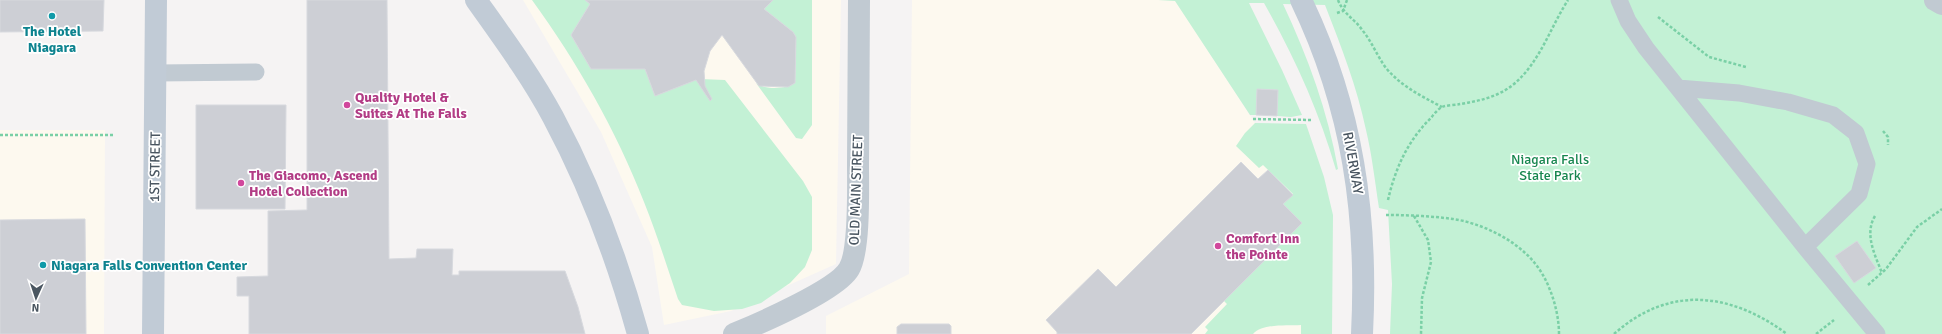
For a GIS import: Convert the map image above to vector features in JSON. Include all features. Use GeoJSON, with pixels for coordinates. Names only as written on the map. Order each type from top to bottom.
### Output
{"type":"FeatureCollection","features":[{"type":"Feature","properties":{"kind":"main road","name":"1ST STREET"},"geometry":{"type":"LineString","coordinates":[[153,334],[156,0]]}},
{"type":"Feature","properties":{"kind":"main road"},"geometry":{"type":"LineString","coordinates":[[476,0],[533,82],[586,182],[617,262],[638,334]]}},
{"type":"Feature","properties":{"kind":"main road","name":"RIVERWAY"},"geometry":{"type":"LineString","coordinates":[[1301,0],[1328,64],[1342,108],[1352,152],[1362,228],[1362,334]]}},
{"type":"Feature","properties":{"kind":"street","name":"OLD MAIN STREET"},"geometry":{"type":"LineString","coordinates":[[734,334],[768,319],[832,285],[850,269],[853,259],[858,207],[859,0]]}},
{"type":"Feature","properties":{"kind":"street"},"geometry":{"type":"LineString","coordinates":[[1935,0],[1942,4]]}},
{"type":"Feature","properties":{"kind":"lane"},"geometry":{"type":"LineString","coordinates":[[1618,0],[1628,21],[1646,48],[1852,306],[1877,334]]}},
{"type":"Feature","properties":{"kind":"lane"},"geometry":{"type":"LineString","coordinates":[[156,73],[256,72]]}},
{"type":"Feature","properties":{"kind":"lane"},"geometry":{"type":"LineString","coordinates":[[1678,88],[1739,93],[1788,102],[1833,115],[1856,133],[1867,164],[1859,194],[1805,247]]}},
{"type":"Feature","properties":{"kind":"path"},"geometry":{"type":"LineString","coordinates":[[1338,0],[1343,11],[1354,20],[1364,32],[1386,67],[1400,82],[1416,93],[1442,107]]}},
{"type":"Feature","properties":{"kind":"path"},"geometry":{"type":"LineString","coordinates":[[1343,11],[1347,0]]}},
{"type":"Feature","properties":{"kind":"path"},"geometry":{"type":"LineString","coordinates":[[1559,334],[1559,324],[1554,304],[1545,279],[1533,261],[1499,235],[1454,219],[1384,214],[1393,178],[1411,142],[1424,125],[1442,107],[1480,101],[1497,94],[1513,84],[1527,71],[1540,52],[1568,0]]}},
{"type":"Feature","properties":{"kind":"path"},"geometry":{"type":"LineString","coordinates":[[1253,119],[1312,120]]}},
{"type":"Feature","properties":{"kind":"path"},"geometry":{"type":"LineString","coordinates":[[0,135],[113,135]]}},
{"type":"Feature","properties":{"kind":"path"},"geometry":{"type":"LineString","coordinates":[[1816,334],[1852,306],[1868,285],[1886,269],[1917,227],[1942,209]]}},
{"type":"Feature","properties":{"kind":"path"},"geometry":{"type":"LineString","coordinates":[[1414,216],[1428,240],[1432,262],[1422,298],[1422,334]]}},
{"type":"Feature","properties":{"kind":"path"},"geometry":{"type":"LineString","coordinates":[[1614,334],[1644,312],[1663,304],[1696,299],[1728,304],[1759,315],[1787,334]]}},
{"type":"Feature","properties":{"kind":"shaded area"},"geometry":{"type":"Polygon","coordinates":[[[523,0],[841,0],[836,264],[731,311],[664,325],[652,247],[601,132],[523,0]]]}},
{"type":"Feature","properties":{"kind":"shaded area"},"geometry":{"type":"Polygon","coordinates":[[[912,0],[1175,0],[1255,123],[1308,196],[1301,334],[826,334],[826,316],[909,274],[912,0]]]}},
{"type":"Feature","properties":{"kind":"shaded area"},"geometry":{"type":"Polygon","coordinates":[[[0,130],[105,130],[104,334],[0,334],[0,130]]]}},
{"type":"Feature","properties":{"kind":"green space"},"geometry":{"type":"Polygon","coordinates":[[[532,0],[585,0],[590,4],[571,35],[591,69],[645,69],[655,96],[697,79],[710,101],[711,100],[700,79],[725,80],[803,181],[812,197],[812,250],[805,267],[790,283],[761,303],[742,309],[714,311],[682,305],[678,299],[649,214],[621,149],[580,72],[532,0]]]}},
{"type":"Feature","properties":{"kind":"green space"},"geometry":{"type":"Polygon","coordinates":[[[773,0],[812,0],[812,125],[802,139],[796,138],[756,83],[764,87],[776,88],[787,87],[795,83],[796,37],[793,32],[764,9],[773,0]]]}},
{"type":"Feature","properties":{"kind":"green space","name":"Niagara Falls State Park"},"geometry":{"type":"Polygon","coordinates":[[[1158,0],[1942,0],[1942,334],[1390,334],[1392,284],[1388,210],[1379,208],[1370,149],[1358,98],[1325,5],[1283,4],[1309,64],[1323,106],[1334,148],[1338,169],[1336,170],[1322,126],[1305,84],[1286,43],[1264,3],[1249,3],[1302,115],[1291,117],[1277,116],[1278,90],[1257,89],[1256,115],[1250,115],[1175,1],[1158,0]]]}},
{"type":"Feature","properties":{"kind":"green space"},"geometry":{"type":"Polygon","coordinates":[[[1255,123],[1306,124],[1324,177],[1333,215],[1332,334],[1301,334],[1301,325],[1282,325],[1263,328],[1257,330],[1253,334],[1205,334],[1208,330],[1205,327],[1227,304],[1224,301],[1302,223],[1283,204],[1293,194],[1263,165],[1259,168],[1236,146],[1245,133],[1255,123]]]}},
{"type":"Feature","properties":{"kind":"building","name":"The Hotel Niagara"},"geometry":{"type":"Polygon","coordinates":[[[0,0],[104,0],[103,31],[0,32],[0,0]]]}},
{"type":"Feature","properties":{"kind":"building","name":"Quality Hotel & Suites At The Falls"},"geometry":{"type":"Polygon","coordinates":[[[307,0],[387,0],[389,259],[416,258],[417,249],[453,249],[452,275],[459,275],[459,271],[565,271],[578,307],[585,334],[249,334],[249,296],[237,296],[237,277],[268,276],[268,211],[307,210],[307,0]]]}},
{"type":"Feature","properties":{"kind":"building"},"geometry":{"type":"Polygon","coordinates":[[[585,0],[773,0],[764,9],[793,32],[796,37],[795,83],[788,87],[759,86],[722,35],[710,51],[704,71],[705,86],[712,99],[710,101],[696,80],[655,96],[645,69],[591,69],[571,35],[590,4],[585,0]]]}},
{"type":"Feature","properties":{"kind":"building"},"geometry":{"type":"Polygon","coordinates":[[[1257,89],[1278,90],[1277,116],[1256,115],[1257,89]]]}},
{"type":"Feature","properties":{"kind":"building","name":"The Giacomo, Ascend Hotel Collection"},"geometry":{"type":"Polygon","coordinates":[[[196,105],[286,105],[285,209],[196,209],[196,105]]]}},
{"type":"Feature","properties":{"kind":"building","name":"Comfort Inn the Pointe"},"geometry":{"type":"Polygon","coordinates":[[[1241,162],[1258,179],[1268,170],[1293,195],[1283,204],[1302,223],[1191,334],[1057,334],[1057,332],[1046,320],[1098,269],[1116,287],[1241,162]]]}},
{"type":"Feature","properties":{"kind":"building","name":"Niagara Falls Convention Center"},"geometry":{"type":"Polygon","coordinates":[[[85,219],[86,334],[0,334],[0,220],[85,219]]]}},
{"type":"Feature","properties":{"kind":"building"},"geometry":{"type":"Polygon","coordinates":[[[1857,241],[1876,268],[1854,283],[1835,256],[1857,241]]]}},
{"type":"Feature","properties":{"kind":"building"},"geometry":{"type":"Polygon","coordinates":[[[901,324],[949,324],[951,326],[951,334],[897,334],[897,327],[901,324]]]}},
{"type":"Feature","properties":{"kind":"place","name":"The Hotel Niagara"},"geometry":{"type":"Point","coordinates":[52,16]}},
{"type":"Feature","properties":{"kind":"place","name":"Quality Hotel & Suites At The Falls"},"geometry":{"type":"Point","coordinates":[347,105]}},
{"type":"Feature","properties":{"kind":"place","name":"The Giacomo, Ascend Hotel Collection"},"geometry":{"type":"Point","coordinates":[241,183]}},
{"type":"Feature","properties":{"kind":"place","name":"Comfort Inn the Pointe"},"geometry":{"type":"Point","coordinates":[1218,246]}},
{"type":"Feature","properties":{"kind":"place","name":"Niagara Falls Convention Center"},"geometry":{"type":"Point","coordinates":[43,265]}}]}
